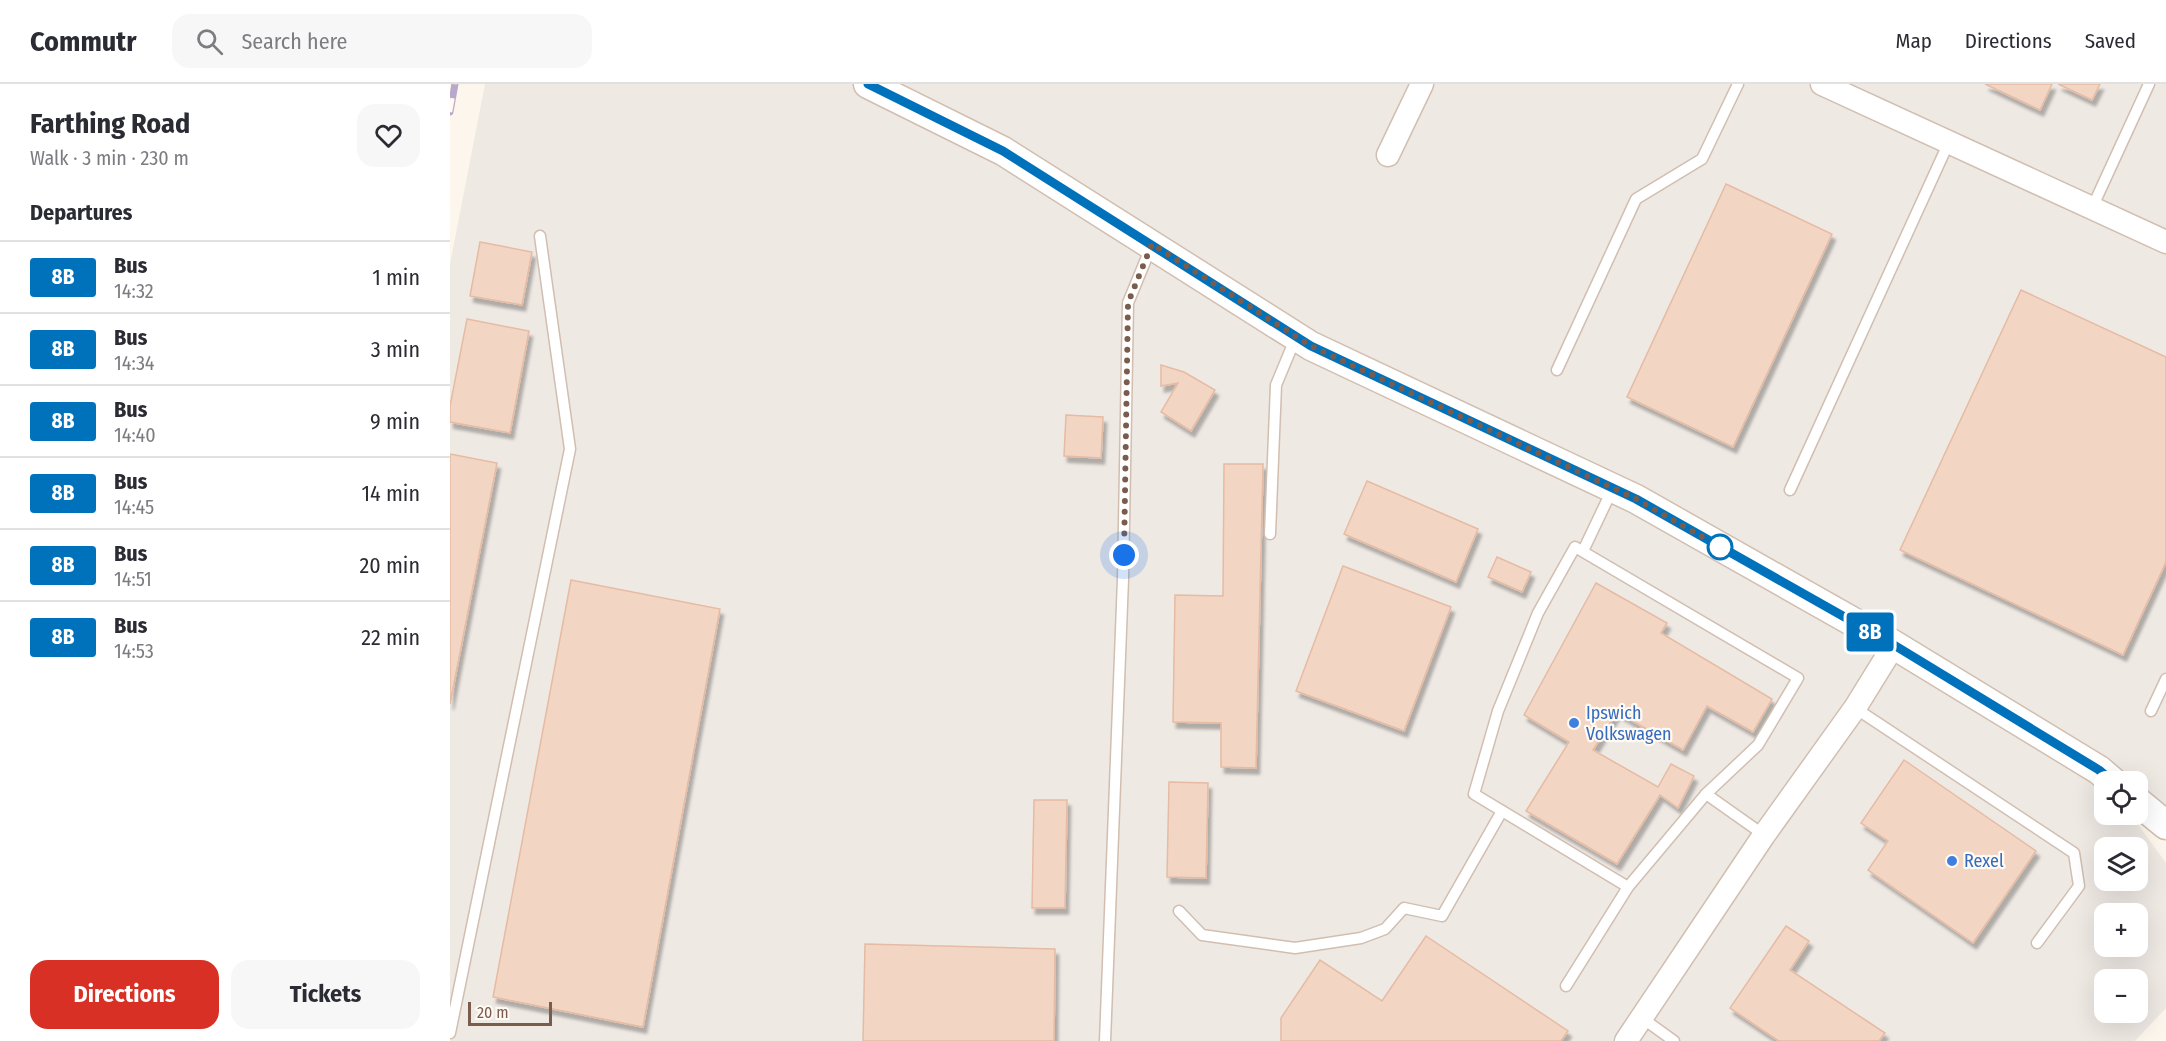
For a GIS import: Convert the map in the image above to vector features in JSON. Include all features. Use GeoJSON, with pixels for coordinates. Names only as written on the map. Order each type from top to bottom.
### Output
{"type":"FeatureCollection","features":[{"type":"Feature","properties":{"kind":"street"},"geometry":{"type":"LineString","coordinates":[[868,84],[1003,151],[1311,346],[1636,499],[1894,645],[2100,771]]}},
{"type":"Feature","properties":{"kind":"street"},"geometry":{"type":"LineString","coordinates":[[1388,154],[1422,84]]}},
{"type":"Feature","properties":{"kind":"street"},"geometry":{"type":"LineString","coordinates":[[1822,84],[1846,89],[1949,142],[2166,242]]}},
{"type":"Feature","properties":{"kind":"street"},"geometry":{"type":"LineString","coordinates":[[1626,1041],[1764,835],[1855,708],[1894,645]]}},
{"type":"Feature","properties":{"kind":"street"},"geometry":{"type":"LineString","coordinates":[[2148,810],[2166,825]]}},
{"type":"Feature","properties":{"kind":"lane"},"geometry":{"type":"LineString","coordinates":[[1557,370],[1636,199],[1702,159],[1738,84]]}},
{"type":"Feature","properties":{"kind":"lane"},"geometry":{"type":"LineString","coordinates":[[2092,208],[2149,84]]}},
{"type":"Feature","properties":{"kind":"lane"},"geometry":{"type":"LineString","coordinates":[[1791,490],[1949,142]]}},
{"type":"Feature","properties":{"kind":"lane"},"geometry":{"type":"LineString","coordinates":[[450,1033],[570,449],[540,236]]}},
{"type":"Feature","properties":{"kind":"lane"},"geometry":{"type":"LineString","coordinates":[[1105,1041],[1123,579],[1128,303],[1152,244]]}},
{"type":"Feature","properties":{"kind":"lane"},"geometry":{"type":"LineString","coordinates":[[1270,534],[1276,385],[1297,336]]}},
{"type":"Feature","properties":{"kind":"lane"},"geometry":{"type":"LineString","coordinates":[[1583,551],[1614,488]]}},
{"type":"Feature","properties":{"kind":"lane"},"geometry":{"type":"LineString","coordinates":[[1566,986],[1628,887],[1706,794],[1758,745],[1798,678],[1575,547],[1538,613],[1498,711],[1474,794],[1628,887]]}},
{"type":"Feature","properties":{"kind":"lane"},"geometry":{"type":"LineString","coordinates":[[2151,711],[2166,679]]}},
{"type":"Feature","properties":{"kind":"lane"},"geometry":{"type":"LineString","coordinates":[[1855,708],[2074,853],[2079,886],[2037,943]]}},
{"type":"Feature","properties":{"kind":"lane"},"geometry":{"type":"LineString","coordinates":[[1706,794],[1764,835]]}},
{"type":"Feature","properties":{"kind":"lane"},"geometry":{"type":"LineString","coordinates":[[1179,911],[1202,935],[1295,948],[1361,938],[1385,929],[1404,908],[1442,916],[1502,811]]}},
{"type":"Feature","properties":{"kind":"lane"},"geometry":{"type":"LineString","coordinates":[[1642,1018],[1674,1041]]}},
{"type":"Feature","properties":{"kind":"shaded area"},"geometry":{"type":"Polygon","coordinates":[[[485,84],[2166,84],[2166,812],[2148,800],[2148,771],[2094,771],[2094,825],[2138,825],[2147,837],[2094,837],[2094,891],[2148,891],[2148,838],[2166,863],[2166,1008],[2135,1041],[450,1041],[450,264],[485,84]]]}},
{"type":"Feature","properties":{"kind":"building"},"geometry":{"type":"Polygon","coordinates":[[[1985,84],[2052,84],[2040,110],[1985,84]]]}},
{"type":"Feature","properties":{"kind":"building"},"geometry":{"type":"Polygon","coordinates":[[[2058,84],[2100,84],[2092,100],[2058,84]]]}},
{"type":"Feature","properties":{"kind":"building"},"geometry":{"type":"Polygon","coordinates":[[[1726,184],[1832,234],[1733,447],[1627,397],[1726,184]]]}},
{"type":"Feature","properties":{"kind":"building"},"geometry":{"type":"Polygon","coordinates":[[[480,242],[532,252],[522,305],[470,296],[480,242]]]}},
{"type":"Feature","properties":{"kind":"building"},"geometry":{"type":"Polygon","coordinates":[[[2021,290],[2166,357],[2166,562],[2123,655],[1900,550],[2021,290]]]}},
{"type":"Feature","properties":{"kind":"building"},"geometry":{"type":"Polygon","coordinates":[[[467,319],[529,331],[510,433],[450,422],[450,406],[467,319]]]}},
{"type":"Feature","properties":{"kind":"building"},"geometry":{"type":"Polygon","coordinates":[[[1161,365],[1184,372],[1215,390],[1191,431],[1161,412],[1178,383],[1161,386],[1161,365]]]}},
{"type":"Feature","properties":{"kind":"building"},"geometry":{"type":"Polygon","coordinates":[[[1066,415],[1103,417],[1101,458],[1064,456],[1066,415]]]}},
{"type":"Feature","properties":{"kind":"building"},"geometry":{"type":"Polygon","coordinates":[[[450,454],[497,463],[450,704],[450,454]]]}},
{"type":"Feature","properties":{"kind":"building"},"geometry":{"type":"Polygon","coordinates":[[[1224,464],[1263,464],[1256,768],[1221,767],[1221,723],[1173,722],[1175,595],[1223,596],[1224,464]]]}},
{"type":"Feature","properties":{"kind":"building"},"geometry":{"type":"Polygon","coordinates":[[[1367,481],[1478,529],[1456,582],[1344,534],[1367,481]]]}},
{"type":"Feature","properties":{"kind":"building"},"geometry":{"type":"Polygon","coordinates":[[[1497,557],[1531,572],[1522,592],[1488,577],[1497,557]]]}},
{"type":"Feature","properties":{"kind":"building"},"geometry":{"type":"Polygon","coordinates":[[[1343,566],[1451,607],[1404,731],[1296,691],[1343,566]]]}},
{"type":"Feature","properties":{"kind":"building"},"geometry":{"type":"Polygon","coordinates":[[[571,580],[720,609],[643,1027],[493,997],[571,580]]]}},
{"type":"Feature","properties":{"kind":"building","name":"Ipswich Volkswagen"},"geometry":{"type":"Polygon","coordinates":[[[1596,583],[1667,623],[1661,633],[1772,699],[1753,732],[1707,706],[1683,750],[1617,712],[1593,750],[1658,787],[1671,764],[1694,776],[1678,808],[1660,795],[1617,864],[1526,811],[1569,742],[1524,715],[1596,583]]]}},
{"type":"Feature","properties":{"kind":"building","name":"Rexel"},"geometry":{"type":"Polygon","coordinates":[[[1904,760],[2036,851],[1973,943],[1868,870],[1888,841],[1861,823],[1904,760]]]}},
{"type":"Feature","properties":{"kind":"building"},"geometry":{"type":"Polygon","coordinates":[[[1169,782],[1208,783],[1206,878],[1167,877],[1169,782]]]}},
{"type":"Feature","properties":{"kind":"building"},"geometry":{"type":"Polygon","coordinates":[[[1034,800],[1067,800],[1065,908],[1032,908],[1034,800]]]}},
{"type":"Feature","properties":{"kind":"building"},"geometry":{"type":"Polygon","coordinates":[[[1786,926],[1809,941],[1790,970],[1885,1033],[1879,1041],[1779,1041],[1730,1008],[1786,926]]]}},
{"type":"Feature","properties":{"kind":"building"},"geometry":{"type":"Polygon","coordinates":[[[1426,936],[1568,1031],[1561,1041],[1281,1041],[1281,1018],[1320,960],[1382,1001],[1426,936]]]}},
{"type":"Feature","properties":{"kind":"building"},"geometry":{"type":"Polygon","coordinates":[[[865,944],[1055,949],[1054,1041],[863,1041],[865,944]]]}},
{"type":"Feature","properties":{"kind":"railway"},"geometry":{"type":"LineString","coordinates":[[450,112],[455,84]]}},
{"type":"Feature","properties":{"kind":"bus line","name":"8B"},"geometry":{"type":"LineString","coordinates":[[868,84],[1003,151],[1311,346],[1636,499],[1894,645],[2100,771]]}},
{"type":"Feature","properties":{"kind":"place","name":"Ipswich Volkswagen"},"geometry":{"type":"Point","coordinates":[1574,723]}},
{"type":"Feature","properties":{"kind":"place","name":"Rexel"},"geometry":{"type":"Point","coordinates":[1952,861]}},
{"type":"Feature","properties":{"kind":"route"},"geometry":{"type":"LineString","coordinates":[[1124,555],[1128,303],[1152,244],[1311,346],[1636,499],[1720,547]]}}]}
